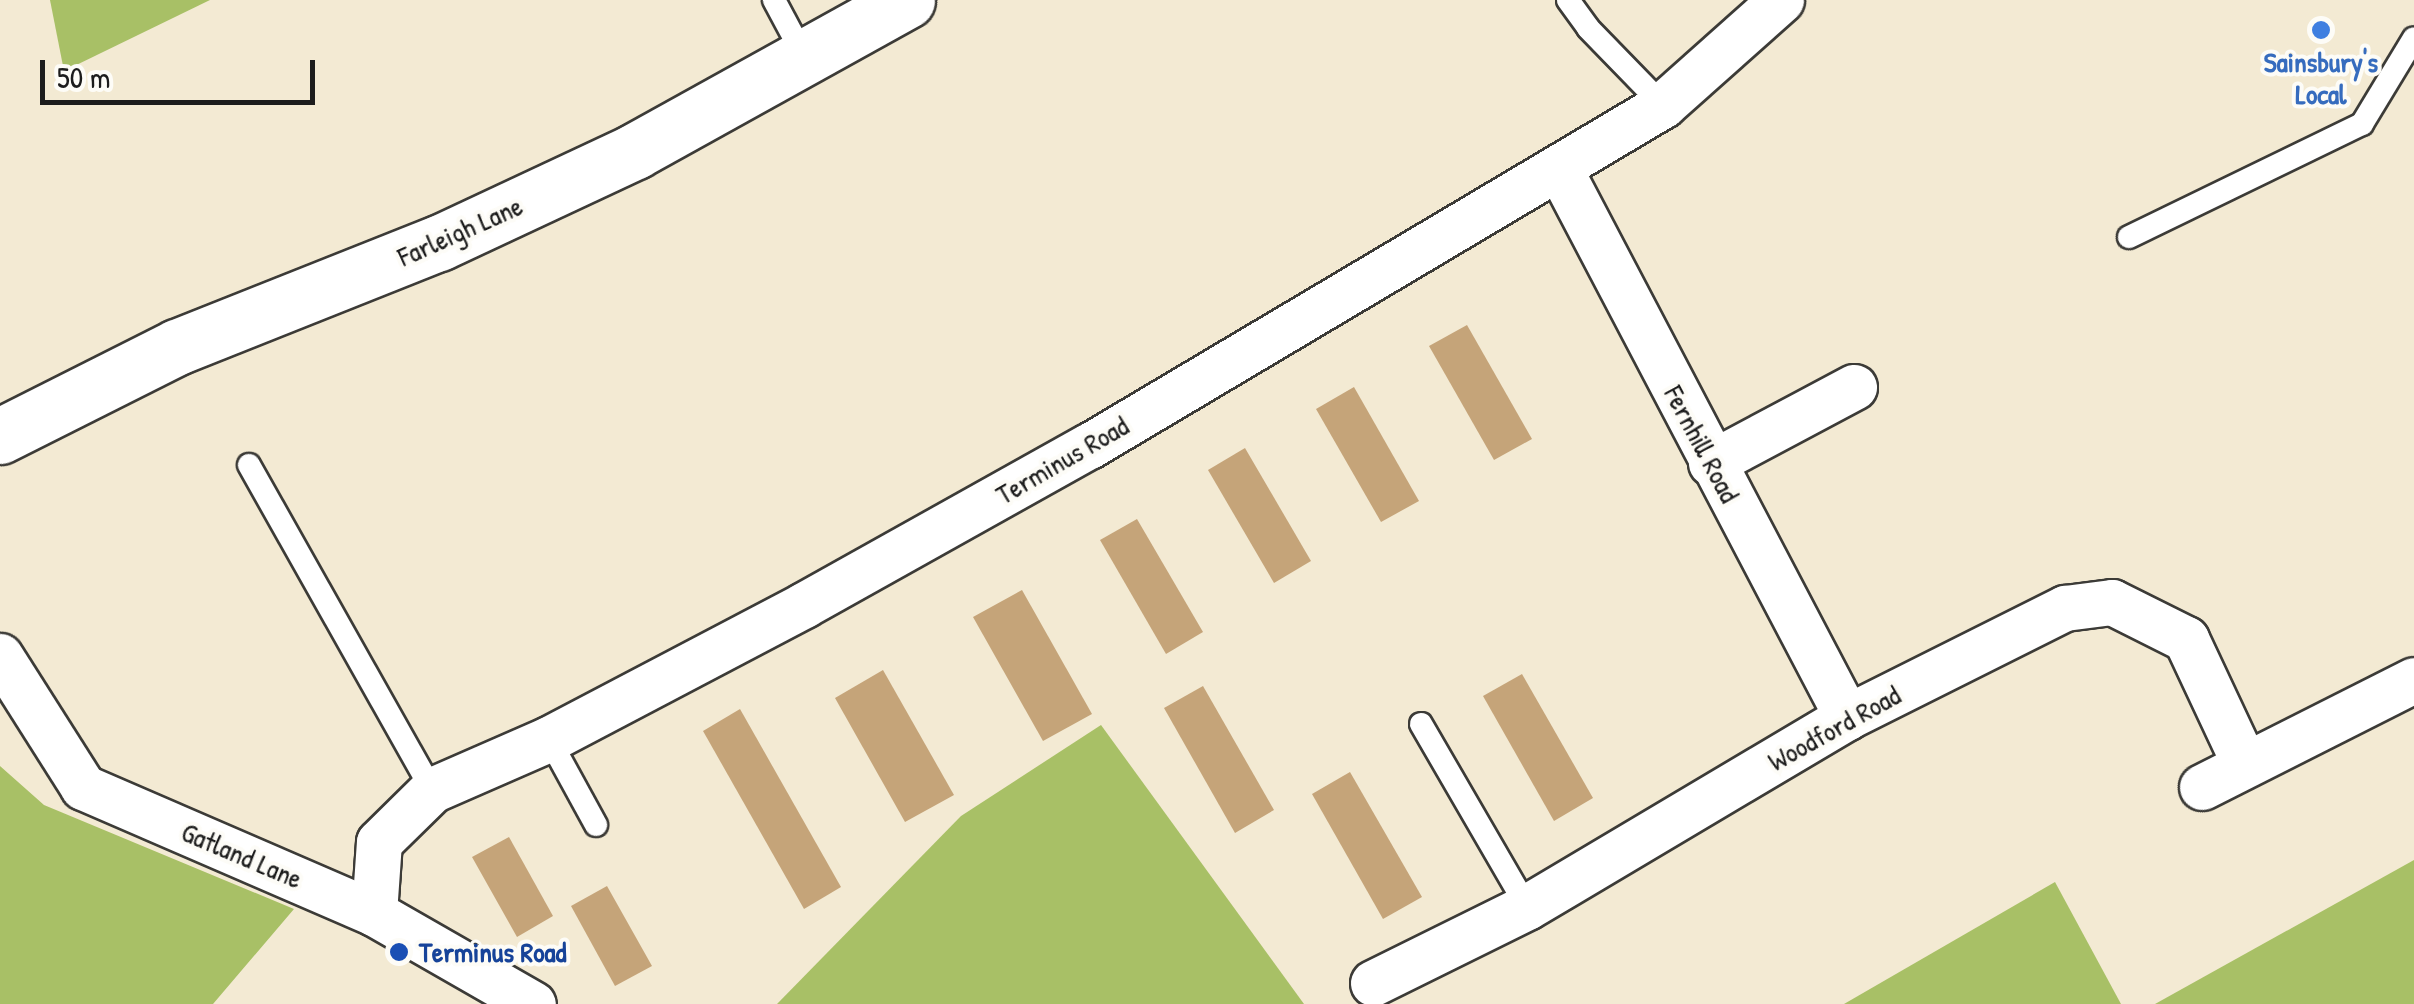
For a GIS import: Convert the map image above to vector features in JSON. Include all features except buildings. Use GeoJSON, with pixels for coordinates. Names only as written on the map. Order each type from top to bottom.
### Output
{"type":"FeatureCollection","features":[{"type":"Feature","properties":{"kind":"street","name":"Farleigh Lane"},"geometry":{"type":"LineString","coordinates":[[0,436],[177,347],[474,226],[636,151],[907,0]]}},
{"type":"Feature","properties":{"kind":"street","name":"Terminus Road"},"geometry":{"type":"LineString","coordinates":[[374,913],[379,842],[432,790],[549,739],[804,605],[1089,446],[1560,170],[1662,105],[1782,0]]}},
{"type":"Feature","properties":{"kind":"street","name":"Fernhill Road"},"geometry":{"type":"LineString","coordinates":[[1560,170],[1847,717]]}},
{"type":"Feature","properties":{"kind":"street"},"geometry":{"type":"LineString","coordinates":[[1711,462],[1854,387]]}},
{"type":"Feature","properties":{"kind":"street","name":"Woodford Road"},"geometry":{"type":"LineString","coordinates":[[1373,984],[1527,907],[1847,717],[2065,608],[2112,602],[2153,619],[2186,639],[2244,764]]}},
{"type":"Feature","properties":{"kind":"street","name":"Gatland Lane"},"geometry":{"type":"LineString","coordinates":[[0,656],[83,786],[374,913],[533,1004]]}},
{"type":"Feature","properties":{"kind":"street"},"geometry":{"type":"LineString","coordinates":[[2202,787],[2414,680]]}},
{"type":"Feature","properties":{"kind":"lane"},"geometry":{"type":"LineString","coordinates":[[774,0],[805,58]]}},
{"type":"Feature","properties":{"kind":"lane"},"geometry":{"type":"LineString","coordinates":[[1568,0],[1588,28],[1662,105]]}},
{"type":"Feature","properties":{"kind":"lane"},"geometry":{"type":"LineString","coordinates":[[2129,237],[2362,124],[2414,38]]}},
{"type":"Feature","properties":{"kind":"lane"},"geometry":{"type":"LineString","coordinates":[[249,465],[432,790]]}},
{"type":"Feature","properties":{"kind":"lane"},"geometry":{"type":"LineString","coordinates":[[1421,724],[1527,907]]}},
{"type":"Feature","properties":{"kind":"lane"},"geometry":{"type":"LineString","coordinates":[[549,739],[596,825]]}},
{"type":"Feature","properties":{"kind":"green space"},"geometry":{"type":"Polygon","coordinates":[[[50,0],[210,0],[64,71],[50,0]]]}},
{"type":"Feature","properties":{"kind":"green space"},"geometry":{"type":"Polygon","coordinates":[[[1101,725],[1304,1004],[777,1004],[961,816],[1101,725]]]}},
{"type":"Feature","properties":{"kind":"green space"},"geometry":{"type":"Polygon","coordinates":[[[0,766],[44,805],[294,909],[213,1004],[0,1004],[0,766]]]}},
{"type":"Feature","properties":{"kind":"green space"},"geometry":{"type":"Polygon","coordinates":[[[2414,860],[2414,1004],[2155,1004],[2414,860]]]}},
{"type":"Feature","properties":{"kind":"green space"},"geometry":{"type":"Polygon","coordinates":[[[2055,882],[2121,1004],[1844,1004],[2055,882]]]}},
{"type":"Feature","properties":{"kind":"place","name":"Sainsbury's Local"},"geometry":{"type":"Point","coordinates":[2321,30]}},
{"type":"Feature","properties":{"kind":"place","name":"Terminus Road"},"geometry":{"type":"Point","coordinates":[399,952]}}]}
